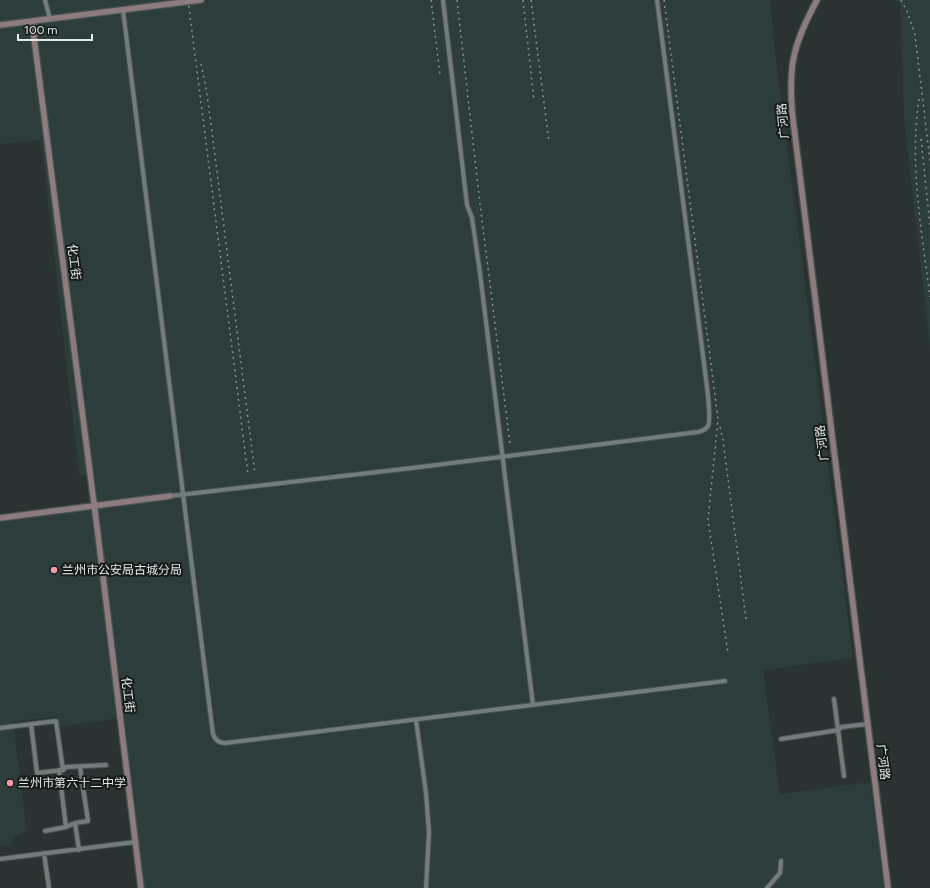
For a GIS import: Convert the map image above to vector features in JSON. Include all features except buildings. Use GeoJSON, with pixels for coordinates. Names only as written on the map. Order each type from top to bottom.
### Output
{"type":"FeatureCollection","features":[{"type":"Feature","properties":{"kind":"street"},"geometry":{"type":"LineString","coordinates":[[45,0],[50,19]]}},
{"type":"Feature","properties":{"kind":"street"},"geometry":{"type":"LineString","coordinates":[[0,25],[201,0]]}},
{"type":"Feature","properties":{"kind":"street"},"geometry":{"type":"LineString","coordinates":[[443,0],[467,205],[472,218],[480,273],[533,706]]}},
{"type":"Feature","properties":{"kind":"street"},"geometry":{"type":"LineString","coordinates":[[0,518],[184,494],[502,458],[698,432],[706,429],[709,418],[705,371],[657,0]]}},
{"type":"Feature","properties":{"kind":"street","name":"广河路"},"geometry":{"type":"LineString","coordinates":[[817,0],[802,32],[793,60],[791,86],[792,111],[888,888]]}},
{"type":"Feature","properties":{"kind":"street"},"geometry":{"type":"LineString","coordinates":[[123,10],[213,734],[216,740],[225,743],[726,681]]}},
{"type":"Feature","properties":{"kind":"street","name":"化工街"},"geometry":{"type":"LineString","coordinates":[[32,22],[141,888]]}},
{"type":"Feature","properties":{"kind":"street"},"geometry":{"type":"LineString","coordinates":[[834,699],[844,776]]}},
{"type":"Feature","properties":{"kind":"street"},"geometry":{"type":"LineString","coordinates":[[416,720],[426,793],[429,832],[426,888]]}},
{"type":"Feature","properties":{"kind":"street"},"geometry":{"type":"LineString","coordinates":[[0,728],[56,721],[66,827]]}},
{"type":"Feature","properties":{"kind":"street"},"geometry":{"type":"LineString","coordinates":[[31,724],[37,773],[61,770],[66,767],[106,765]]}},
{"type":"Feature","properties":{"kind":"street"},"geometry":{"type":"LineString","coordinates":[[781,738],[838,730],[842,727],[867,724]]}},
{"type":"Feature","properties":{"kind":"street"},"geometry":{"type":"LineString","coordinates":[[45,831],[88,821],[80,767]]}},
{"type":"Feature","properties":{"kind":"street"},"geometry":{"type":"LineString","coordinates":[[76,823],[79,850]]}},
{"type":"Feature","properties":{"kind":"street"},"geometry":{"type":"LineString","coordinates":[[0,859],[136,842]]}},
{"type":"Feature","properties":{"kind":"street"},"geometry":{"type":"LineString","coordinates":[[44,853],[49,888]]}},
{"type":"Feature","properties":{"kind":"street"},"geometry":{"type":"LineString","coordinates":[[767,888],[780,873],[781,861]]}},
{"type":"Feature","properties":{"kind":"shaded area"},"geometry":{"type":"Polygon","coordinates":[[[0,0],[770,0],[775,51],[853,658],[763,670],[780,794],[870,782],[884,888],[141,888],[120,718],[59,727],[57,716],[13,722],[27,832],[14,836],[12,845],[0,846],[0,522],[94,505],[98,514],[95,474],[79,475],[41,140],[0,144],[0,0]]]}},
{"type":"Feature","properties":{"kind":"shaded area"},"geometry":{"type":"Polygon","coordinates":[[[896,0],[930,0],[930,348],[904,118],[900,5],[896,0]]]}},
{"type":"Feature","properties":{"kind":"railway"},"geometry":{"type":"LineString","coordinates":[[188,0],[248,475]]}},
{"type":"Feature","properties":{"kind":"railway"},"geometry":{"type":"LineString","coordinates":[[431,0],[440,75]]}},
{"type":"Feature","properties":{"kind":"railway"},"geometry":{"type":"LineString","coordinates":[[457,0],[480,204],[510,444]]}},
{"type":"Feature","properties":{"kind":"railway"},"geometry":{"type":"LineString","coordinates":[[523,0],[534,100]]}},
{"type":"Feature","properties":{"kind":"railway"},"geometry":{"type":"LineString","coordinates":[[531,0],[549,142]]}},
{"type":"Feature","properties":{"kind":"railway"},"geometry":{"type":"LineString","coordinates":[[664,0],[718,419],[708,520],[728,653]]}},
{"type":"Feature","properties":{"kind":"railway"},"geometry":{"type":"LineString","coordinates":[[901,0],[907,11],[915,35],[930,161]]}},
{"type":"Feature","properties":{"kind":"railway"},"geometry":{"type":"LineString","coordinates":[[201,64],[210,116],[255,474]]}},
{"type":"Feature","properties":{"kind":"railway"},"geometry":{"type":"LineString","coordinates":[[919,99],[916,124],[916,174],[920,223],[930,297]]}},
{"type":"Feature","properties":{"kind":"railway"},"geometry":{"type":"LineString","coordinates":[[921,139],[930,226]]}},
{"type":"Feature","properties":{"kind":"railway"},"geometry":{"type":"LineString","coordinates":[[720,427],[723,440],[746,619]]}},
{"type":"Feature","properties":{"kind":"place","name":"兰州市公安局古城分局"},"geometry":{"type":"Point","coordinates":[54,570]}},
{"type":"Feature","properties":{"kind":"place","name":"兰州市第六十二中学"},"geometry":{"type":"Point","coordinates":[10,783]}}]}
